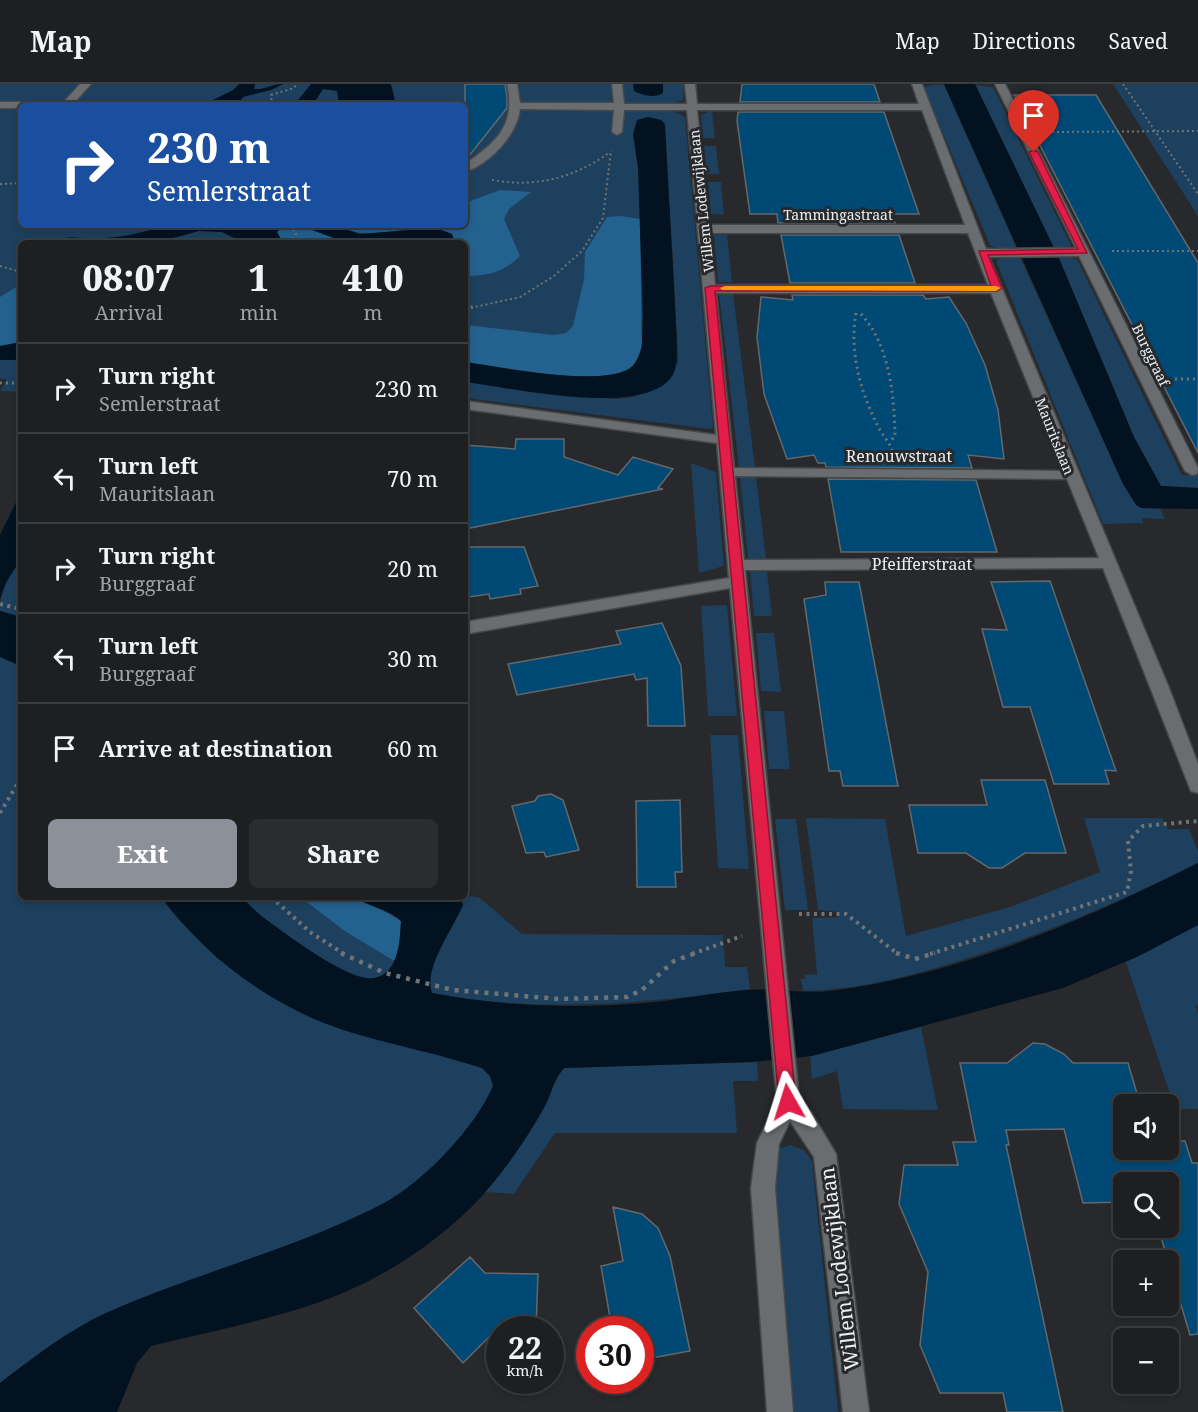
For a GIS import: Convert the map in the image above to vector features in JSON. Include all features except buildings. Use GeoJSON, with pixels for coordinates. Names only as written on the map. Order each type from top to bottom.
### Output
{"type":"FeatureCollection","features":[{"type":"Feature","properties":{"kind":"street"},"geometry":{"type":"LineString","coordinates":[[69,102],[86,84]]}},
{"type":"Feature","properties":{"kind":"street"},"geometry":{"type":"LineString","coordinates":[[468,167],[502,138],[510,128],[517,106],[512,84]]}},
{"type":"Feature","properties":{"kind":"street"},"geometry":{"type":"LineString","coordinates":[[617,84],[620,107],[617,132]]}},
{"type":"Feature","properties":{"kind":"street","name":"Willem Lodewijklaan"},"geometry":{"type":"LineString","coordinates":[[690,84],[788,1102],[803,1119],[825,1154],[856,1412]]}},
{"type":"Feature","properties":{"kind":"street","name":"Mauritslaan"},"geometry":{"type":"LineString","coordinates":[[916,84],[972,229],[1107,563],[1148,656],[1198,786]]}},
{"type":"Feature","properties":{"kind":"street","name":"Burggraaf"},"geometry":{"type":"LineString","coordinates":[[1000,84],[1192,471]]}},
{"type":"Feature","properties":{"kind":"street"},"geometry":{"type":"LineString","coordinates":[[0,105],[18,105]]}},
{"type":"Feature","properties":{"kind":"street","name":"Willem Lodewijklaan"},"geometry":{"type":"LineString","coordinates":[[517,106],[692,106]]}},
{"type":"Feature","properties":{"kind":"street"},"geometry":{"type":"LineString","coordinates":[[692,106],[925,107]]}},
{"type":"Feature","properties":{"kind":"street","name":"Tammingastraat"},"geometry":{"type":"LineString","coordinates":[[703,229],[972,229]]}},
{"type":"Feature","properties":{"kind":"street"},"geometry":{"type":"LineString","coordinates":[[982,253],[1084,252]]}},
{"type":"Feature","properties":{"kind":"street"},"geometry":{"type":"LineString","coordinates":[[710,288],[997,288]]}},
{"type":"Feature","properties":{"kind":"street"},"geometry":{"type":"LineString","coordinates":[[468,405],[725,440]]}},
{"type":"Feature","properties":{"kind":"street","name":"Renouwstraat"},"geometry":{"type":"LineString","coordinates":[[728,472],[1071,475]]}},
{"type":"Feature","properties":{"kind":"street","name":"Pfeifferstraat"},"geometry":{"type":"LineString","coordinates":[[737,565],[1107,563]]}},
{"type":"Feature","properties":{"kind":"street"},"geometry":{"type":"LineString","coordinates":[[468,627],[738,582]]}},
{"type":"Feature","properties":{"kind":"street"},"geometry":{"type":"LineString","coordinates":[[780,1412],[763,1188],[768,1143],[788,1102]]}},
{"type":"Feature","properties":{"kind":"path"},"geometry":{"type":"LineString","coordinates":[[272,102],[271,95],[294,88],[297,84]]}},
{"type":"Feature","properties":{"kind":"path"},"geometry":{"type":"LineString","coordinates":[[1123,84],[1198,194]]}},
{"type":"Feature","properties":{"kind":"path"},"geometry":{"type":"LineString","coordinates":[[1023,132],[1198,131]]}},
{"type":"Feature","properties":{"kind":"path"},"geometry":{"type":"LineString","coordinates":[[468,308],[520,297],[554,276],[582,251],[603,218],[610,153],[617,132]]}},
{"type":"Feature","properties":{"kind":"path"},"geometry":{"type":"LineString","coordinates":[[484,178],[523,183],[561,178],[584,170],[610,153]]}},
{"type":"Feature","properties":{"kind":"path"},"geometry":{"type":"LineString","coordinates":[[0,184],[18,183]]}},
{"type":"Feature","properties":{"kind":"path"},"geometry":{"type":"LineString","coordinates":[[1084,252],[1198,251]]}},
{"type":"Feature","properties":{"kind":"path"},"geometry":{"type":"LineString","coordinates":[[0,266],[18,271]]}},
{"type":"Feature","properties":{"kind":"path"},"geometry":{"type":"LineString","coordinates":[[890,441],[895,436],[895,406],[889,376],[870,327],[856,310],[853,334],[863,387],[881,434],[890,441],[897,474]]}},
{"type":"Feature","properties":{"kind":"path"},"geometry":{"type":"LineString","coordinates":[[0,383],[18,383]]}},
{"type":"Feature","properties":{"kind":"path"},"geometry":{"type":"LineString","coordinates":[[1,604],[18,608]]}},
{"type":"Feature","properties":{"kind":"path"},"geometry":{"type":"LineString","coordinates":[[0,813],[18,783]]}},
{"type":"Feature","properties":{"kind":"path"},"geometry":{"type":"LineString","coordinates":[[275,900],[326,942],[353,959],[376,969],[442,988],[530,998],[627,997],[642,990],[674,961],[772,932],[793,914],[846,914],[900,956],[915,959],[1127,892],[1131,871],[1128,841],[1143,825],[1198,821]]}},
{"type":"Feature","properties":{"kind":"shaded area"},"geometry":{"type":"Polygon","coordinates":[[[0,84],[646,84],[647,95],[663,93],[663,84],[684,84],[683,100],[673,103],[647,104],[647,110],[673,111],[685,117],[713,427],[710,429],[468,398],[468,382],[568,396],[618,399],[634,397],[678,363],[663,121],[658,313],[468,367],[468,240],[18,240],[18,355],[0,354],[0,84]]]}},
{"type":"Feature","properties":{"kind":"shaded area"},"geometry":{"type":"Polygon","coordinates":[[[239,84],[255,84],[254,89],[258,89],[283,84],[271,90],[243,97],[239,102],[209,102],[233,90],[239,84]]]}},
{"type":"Feature","properties":{"kind":"shaded area"},"geometry":{"type":"Polygon","coordinates":[[[311,84],[391,84],[395,102],[339,102],[337,91],[323,89],[315,102],[294,102],[311,84]]]}},
{"type":"Feature","properties":{"kind":"shaded area"},"geometry":{"type":"Polygon","coordinates":[[[633,84],[663,84],[663,93],[653,96],[641,94],[634,91],[633,84]]]}},
{"type":"Feature","properties":{"kind":"shaded area"},"geometry":{"type":"Polygon","coordinates":[[[944,84],[975,84],[1058,256],[1134,437],[1161,486],[1198,488],[1198,509],[1141,508],[1136,505],[1123,484],[944,84]]]}},
{"type":"Feature","properties":{"kind":"shaded area"},"geometry":{"type":"Polygon","coordinates":[[[1113,84],[1198,84],[1198,216],[1113,84]]]}},
{"type":"Feature","properties":{"kind":"shaded area"},"geometry":{"type":"Polygon","coordinates":[[[931,85],[944,85],[1017,249],[999,249],[990,245],[924,88],[931,85]]]}},
{"type":"Feature","properties":{"kind":"shaded area"},"geometry":{"type":"Polygon","coordinates":[[[975,85],[993,87],[1071,245],[1068,248],[1054,249],[975,85]]]}},
{"type":"Feature","properties":{"kind":"shaded area"},"geometry":{"type":"Polygon","coordinates":[[[712,110],[715,138],[703,138],[701,115],[712,110]]]}},
{"type":"Feature","properties":{"kind":"shaded area"},"geometry":{"type":"Polygon","coordinates":[[[648,117],[661,120],[665,124],[677,344],[676,365],[671,378],[650,392],[627,397],[599,398],[570,397],[468,382],[468,362],[526,372],[601,376],[620,373],[637,361],[642,345],[643,322],[638,168],[633,134],[637,120],[648,117]]]}},
{"type":"Feature","properties":{"kind":"shaded area"},"geometry":{"type":"Polygon","coordinates":[[[704,146],[716,146],[719,174],[707,174],[704,146]]]}},
{"type":"Feature","properties":{"kind":"shaded area"},"geometry":{"type":"Polygon","coordinates":[[[708,182],[721,182],[724,215],[711,214],[708,182]]]}},
{"type":"Feature","properties":{"kind":"shaded area"},"geometry":{"type":"Polygon","coordinates":[[[500,190],[531,192],[509,209],[504,219],[520,256],[508,266],[488,274],[468,276],[468,240],[454,240],[452,234],[424,228],[468,228],[468,202],[500,190]]]}},
{"type":"Feature","properties":{"kind":"shaded area"},"geometry":{"type":"Polygon","coordinates":[[[621,216],[640,219],[642,347],[631,367],[618,373],[576,376],[468,362],[468,325],[554,335],[566,333],[573,326],[584,279],[585,252],[607,217],[621,216]]]}},
{"type":"Feature","properties":{"kind":"shaded area"},"geometry":{"type":"Polygon","coordinates":[[[157,228],[281,228],[277,232],[281,240],[238,240],[222,232],[199,231],[166,240],[59,240],[117,237],[157,228]]]}},
{"type":"Feature","properties":{"kind":"shaded area"},"geometry":{"type":"Polygon","coordinates":[[[280,228],[307,228],[339,240],[281,240],[277,232],[280,228]]]}},
{"type":"Feature","properties":{"kind":"shaded area"},"geometry":{"type":"Polygon","coordinates":[[[307,228],[344,228],[359,234],[436,228],[452,234],[454,240],[339,240],[307,228]]]}},
{"type":"Feature","properties":{"kind":"shaded area"},"geometry":{"type":"Polygon","coordinates":[[[344,228],[424,228],[382,233],[354,232],[344,228]]]}},
{"type":"Feature","properties":{"kind":"shaded area"},"geometry":{"type":"Polygon","coordinates":[[[714,235],[727,235],[732,282],[718,282],[714,235]]]}},
{"type":"Feature","properties":{"kind":"shaded area"},"geometry":{"type":"Polygon","coordinates":[[[1058,256],[1077,259],[1182,475],[1198,475],[1198,488],[1160,486],[1134,437],[1058,256]]]}},
{"type":"Feature","properties":{"kind":"shaded area"},"geometry":{"type":"Polygon","coordinates":[[[1002,257],[1020,257],[1123,484],[1141,508],[1160,509],[1165,519],[1142,518],[1143,523],[1103,524],[996,261],[1002,257]]]}},
{"type":"Feature","properties":{"kind":"shaded area"},"geometry":{"type":"Polygon","coordinates":[[[18,286],[18,343],[0,346],[0,297],[18,286]]]}},
{"type":"Feature","properties":{"kind":"shaded area"},"geometry":{"type":"Polygon","coordinates":[[[719,293],[733,293],[755,467],[739,467],[719,293]]]}},
{"type":"Feature","properties":{"kind":"shaded area"},"geometry":{"type":"Polygon","coordinates":[[[18,343],[18,360],[0,360],[0,346],[18,343]]]}},
{"type":"Feature","properties":{"kind":"shaded area"},"geometry":{"type":"Polygon","coordinates":[[[0,360],[18,360],[18,392],[0,391],[7,379],[0,379],[0,360]]]}},
{"type":"Feature","properties":{"kind":"shaded area"},"geometry":{"type":"Polygon","coordinates":[[[691,463],[716,472],[724,566],[699,573],[691,463]]]}},
{"type":"Feature","properties":{"kind":"shaded area"},"geometry":{"type":"Polygon","coordinates":[[[740,477],[756,477],[766,559],[748,559],[740,477]]]}},
{"type":"Feature","properties":{"kind":"shaded area"},"geometry":{"type":"Polygon","coordinates":[[[18,498],[18,564],[6,582],[0,599],[0,535],[18,498]]]}},
{"type":"Feature","properties":{"kind":"shaded area"},"geometry":{"type":"Polygon","coordinates":[[[18,564],[18,616],[0,611],[0,603],[18,564]]]}},
{"type":"Feature","properties":{"kind":"shaded area"},"geometry":{"type":"Polygon","coordinates":[[[750,571],[767,572],[772,616],[754,616],[750,571]]]}},
{"type":"Feature","properties":{"kind":"shaded area"},"geometry":{"type":"Polygon","coordinates":[[[727,605],[737,716],[708,716],[701,606],[727,605]]]}},
{"type":"Feature","properties":{"kind":"shaded area"},"geometry":{"type":"Polygon","coordinates":[[[0,611],[18,616],[18,665],[0,657],[0,611]]]}},
{"type":"Feature","properties":{"kind":"shaded area"},"geometry":{"type":"Polygon","coordinates":[[[756,633],[774,633],[781,692],[761,691],[756,633]]]}},
{"type":"Feature","properties":{"kind":"shaded area"},"geometry":{"type":"Polygon","coordinates":[[[0,657],[18,665],[18,900],[163,900],[177,918],[218,959],[281,1001],[315,1019],[482,1068],[490,1076],[493,1086],[474,1119],[447,1152],[417,1180],[386,1202],[352,1219],[283,1247],[141,1298],[106,1313],[64,1336],[0,1383],[0,657]]]}},
{"type":"Feature","properties":{"kind":"shaded area"},"geometry":{"type":"Polygon","coordinates":[[[764,711],[784,711],[790,769],[769,769],[764,711]]]}},
{"type":"Feature","properties":{"kind":"shaded area"},"geometry":{"type":"Polygon","coordinates":[[[710,735],[738,735],[749,869],[718,868],[710,735]]]}},
{"type":"Feature","properties":{"kind":"shaded area"},"geometry":{"type":"Polygon","coordinates":[[[806,818],[885,819],[906,936],[1010,907],[1100,872],[1084,818],[1162,818],[1168,829],[1189,829],[1198,851],[1198,863],[1077,918],[984,953],[878,982],[803,991],[801,979],[805,979],[804,975],[817,974],[812,918],[839,917],[840,912],[818,910],[806,818]]]}},
{"type":"Feature","properties":{"kind":"shaded area"},"geometry":{"type":"Polygon","coordinates":[[[775,819],[796,819],[808,910],[785,910],[775,819]]]}},
{"type":"Feature","properties":{"kind":"shaded area"},"geometry":{"type":"Polygon","coordinates":[[[1198,863],[1198,925],[1139,956],[1063,988],[812,1056],[752,1062],[564,1068],[524,1140],[481,1197],[439,1236],[389,1270],[333,1297],[283,1314],[151,1346],[137,1363],[117,1412],[0,1412],[0,1383],[51,1345],[92,1320],[141,1298],[318,1233],[386,1202],[417,1180],[447,1152],[474,1119],[493,1086],[490,1076],[482,1068],[334,1027],[270,996],[249,983],[211,952],[193,935],[164,900],[243,900],[283,932],[332,964],[363,977],[374,978],[389,970],[393,963],[399,947],[401,921],[391,913],[360,900],[461,900],[463,905],[435,960],[430,983],[432,993],[484,1001],[592,1006],[645,1003],[749,990],[830,991],[878,983],[973,959],[1019,943],[1065,925],[1198,863]]]}},
{"type":"Feature","properties":{"kind":"shaded area"},"geometry":{"type":"Polygon","coordinates":[[[468,896],[480,898],[522,934],[723,935],[725,967],[747,967],[750,989],[631,1002],[551,1005],[511,1003],[432,993],[430,983],[435,960],[463,905],[461,900],[468,900],[468,896]]]}},
{"type":"Feature","properties":{"kind":"shaded area"},"geometry":{"type":"Polygon","coordinates":[[[243,900],[304,900],[346,932],[394,961],[386,972],[374,979],[361,977],[344,971],[325,960],[265,919],[243,900]]]}},
{"type":"Feature","properties":{"kind":"shaded area"},"geometry":{"type":"Polygon","coordinates":[[[304,900],[361,900],[401,921],[394,961],[346,932],[304,900]]]}},
{"type":"Feature","properties":{"kind":"shaded area"},"geometry":{"type":"Polygon","coordinates":[[[1198,925],[1198,1005],[1196,1006],[1198,1013],[1198,1109],[1179,1109],[1179,1094],[1170,1094],[1126,962],[1198,925]]]}},
{"type":"Feature","properties":{"kind":"shaded area"},"geometry":{"type":"Polygon","coordinates":[[[921,1027],[938,1110],[843,1109],[837,1071],[812,1079],[810,1056],[921,1027]]]}},
{"type":"Feature","properties":{"kind":"shaded area"},"geometry":{"type":"Polygon","coordinates":[[[757,1062],[758,1081],[733,1081],[737,1133],[555,1133],[514,1194],[485,1192],[538,1117],[564,1068],[757,1062]]]}},
{"type":"Feature","properties":{"kind":"shaded area"},"geometry":{"type":"Polygon","coordinates":[[[790,1145],[804,1150],[812,1161],[838,1412],[794,1412],[773,1160],[778,1149],[790,1145]]]}},
{"type":"Feature","properties":{"kind":"slow traffic"},"geometry":{"type":"LineString","coordinates":[[725,288],[996,288]]}},
{"type":"Feature","properties":{"kind":"route"},"geometry":{"type":"LineString","coordinates":[[788,1102],[710,288],[997,288],[982,253],[1084,252],[1034,152]]}}]}
